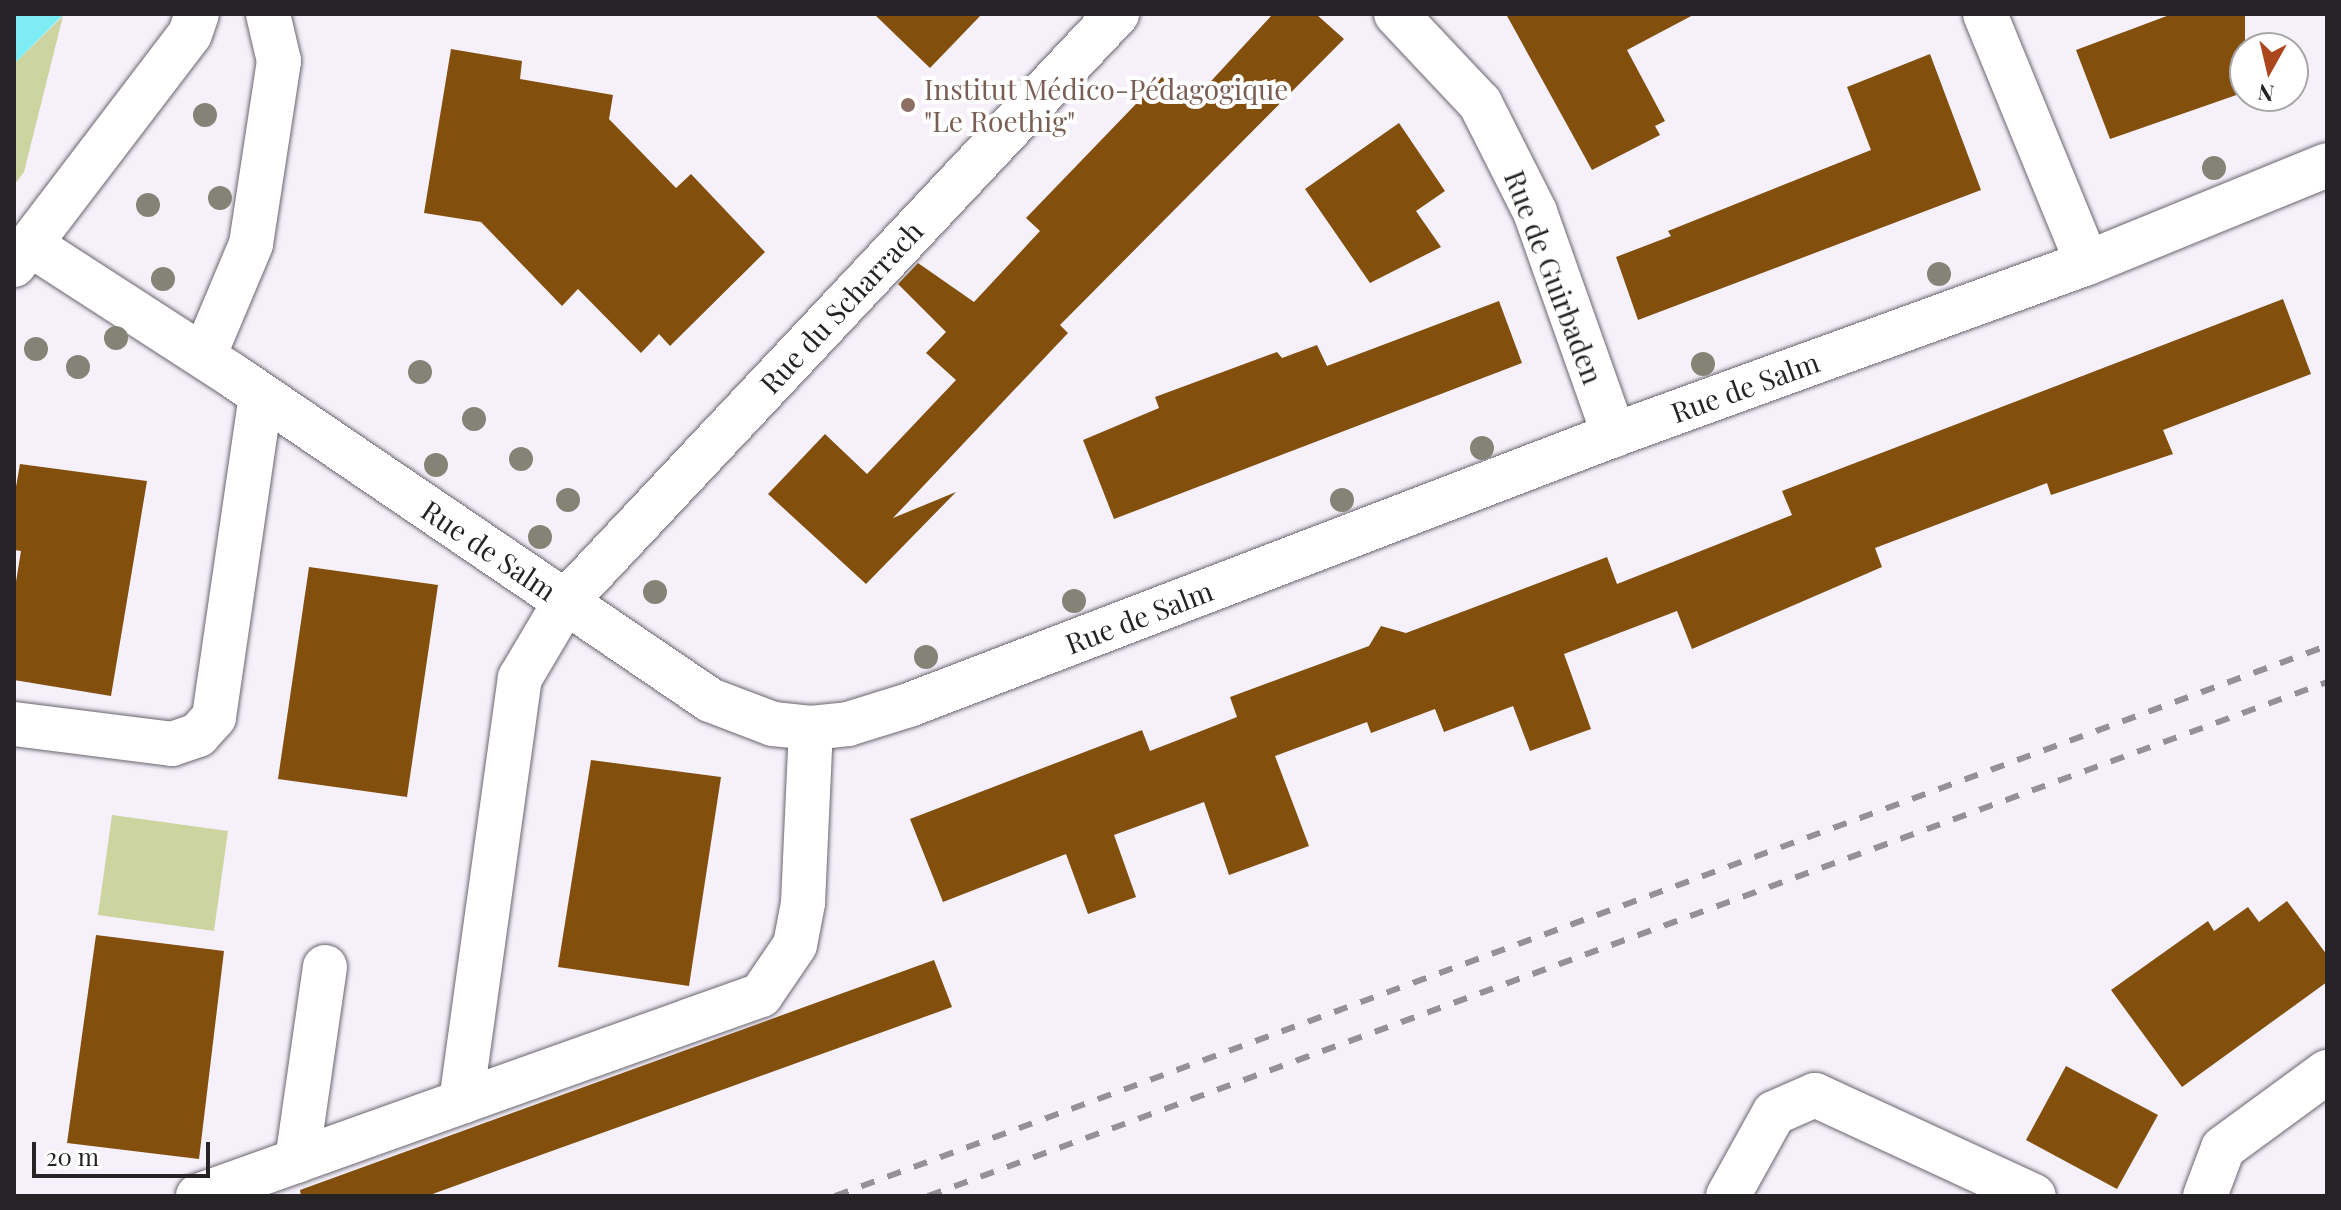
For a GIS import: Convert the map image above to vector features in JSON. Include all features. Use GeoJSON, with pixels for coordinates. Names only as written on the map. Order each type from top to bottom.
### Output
{"type":"FeatureCollection","features":[{"type":"Feature","properties":{"kind":"street"},"geometry":{"type":"LineString","coordinates":[[22,255],[190,34],[197,14]]}},
{"type":"Feature","properties":{"kind":"street"},"geometry":{"type":"LineString","coordinates":[[204,356],[251,244],[279,61],[268,14]]}},
{"type":"Feature","properties":{"kind":"street","name":"Rue du Scharrach"},"geometry":{"type":"LineString","coordinates":[[461,1102],[520,678],[565,602],[1117,14]]}},
{"type":"Feature","properties":{"kind":"street","name":"Rue de Guirbaden"},"geometry":{"type":"LineString","coordinates":[[1396,14],[1480,103],[1535,212],[1614,435]]}},
{"type":"Feature","properties":{"kind":"street"},"geometry":{"type":"LineString","coordinates":[[1985,14],[2087,263]]}},
{"type":"Feature","properties":{"kind":"street","name":"Rue de Salm"},"geometry":{"type":"LineString","coordinates":[[22,255],[204,356],[710,700],[773,724],[811,728],[848,724],[909,705],[1614,435],[2087,263],[2327,165]]}},
{"type":"Feature","properties":{"kind":"street"},"geometry":{"type":"LineString","coordinates":[[14,724],[172,744],[198,735],[214,717],[261,395]]}},
{"type":"Feature","properties":{"kind":"street"},"geometry":{"type":"LineString","coordinates":[[198,1196],[761,995],[777,978],[795,945],[803,903],[811,728]]}},
{"type":"Feature","properties":{"kind":"street"},"geometry":{"type":"LineString","coordinates":[[297,1161],[325,967]]}},
{"type":"Feature","properties":{"kind":"street"},"geometry":{"type":"LineString","coordinates":[[2205,1196],[2223,1148],[2327,1072]]}},
{"type":"Feature","properties":{"kind":"street"},"geometry":{"type":"LineString","coordinates":[[1728,1196],[1774,1113],[1815,1095],[2034,1196]]}},
{"type":"Feature","properties":{"kind":"green space"},"geometry":{"type":"Polygon","coordinates":[[[63,16],[24,172],[14,185],[14,64],[63,16]]]}},
{"type":"Feature","properties":{"kind":"green space"},"geometry":{"type":"Polygon","coordinates":[[[112,815],[228,831],[214,931],[98,915],[112,815]]]}},
{"type":"Feature","properties":{"kind":"water"},"geometry":{"type":"Polygon","coordinates":[[[14,14],[64,14],[14,64],[14,14]]]}},
{"type":"Feature","properties":{"kind":"building"},"geometry":{"type":"Polygon","coordinates":[[[874,14],[982,14],[930,68],[874,14]]]}},
{"type":"Feature","properties":{"kind":"building"},"geometry":{"type":"Polygon","coordinates":[[[1273,14],[1316,14],[1344,39],[1060,325],[1068,333],[893,518],[956,492],[866,584],[768,494],[825,434],[867,474],[956,380],[926,353],[946,332],[898,284],[918,263],[974,302],[1040,231],[1026,218],[1162,77],[1190,104],[1273,14]]]}},
{"type":"Feature","properties":{"kind":"building"},"geometry":{"type":"Polygon","coordinates":[[[1506,14],[1695,14],[1627,50],[1665,121],[1655,126],[1660,135],[1592,170],[1506,14]]]}},
{"type":"Feature","properties":{"kind":"building"},"geometry":{"type":"Polygon","coordinates":[[[2172,14],[2245,14],[2245,32],[2229,32],[2229,98],[2110,139],[2076,50],[2172,14]]]}},
{"type":"Feature","properties":{"kind":"building"},"geometry":{"type":"Polygon","coordinates":[[[451,49],[522,61],[520,79],[613,95],[609,119],[676,188],[691,174],[765,252],[670,346],[659,334],[641,353],[578,289],[562,306],[481,222],[424,213],[451,49]]]}},
{"type":"Feature","properties":{"kind":"building"},"geometry":{"type":"Polygon","coordinates":[[[1930,54],[1981,190],[1638,320],[1616,257],[1671,236],[1668,231],[1871,150],[1847,87],[1930,54]]]}},
{"type":"Feature","properties":{"kind":"building"},"geometry":{"type":"Polygon","coordinates":[[[1399,123],[1445,191],[1416,211],[1441,247],[1370,283],[1305,189],[1399,123]]]}},
{"type":"Feature","properties":{"kind":"building"},"geometry":{"type":"Polygon","coordinates":[[[2283,299],[2311,374],[2163,430],[2173,454],[2051,495],[2047,483],[1875,548],[1882,567],[1692,649],[1677,611],[1564,654],[1591,729],[1530,751],[1513,706],[1444,732],[1435,709],[1371,733],[1367,722],[1275,756],[1309,846],[1229,875],[1204,802],[1114,835],[1136,897],[1088,914],[1066,854],[943,902],[910,819],[1142,730],[1150,751],[1237,717],[1230,697],[1369,646],[1381,626],[1406,633],[1607,557],[1617,584],[1792,515],[1782,491],[2283,299]]]}},
{"type":"Feature","properties":{"kind":"building"},"geometry":{"type":"Polygon","coordinates":[[[1499,301],[1522,363],[1114,519],[1083,440],[1159,408],[1155,397],[1277,352],[1282,358],[1317,345],[1327,366],[1499,301]]]}},
{"type":"Feature","properties":{"kind":"building"},"geometry":{"type":"Polygon","coordinates":[[[20,464],[147,481],[111,696],[14,680],[14,594],[21,551],[14,550],[14,498],[20,464]]]}},
{"type":"Feature","properties":{"kind":"building"},"geometry":{"type":"Polygon","coordinates":[[[309,567],[438,585],[407,797],[278,779],[309,567]]]}},
{"type":"Feature","properties":{"kind":"building"},"geometry":{"type":"Polygon","coordinates":[[[591,760],[721,777],[689,986],[558,967],[591,760]]]}},
{"type":"Feature","properties":{"kind":"building"},"geometry":{"type":"Polygon","coordinates":[[[2287,901],[2327,955],[2327,982],[2182,1087],[2111,990],[2208,921],[2214,931],[2248,907],[2259,922],[2287,901]]]}},
{"type":"Feature","properties":{"kind":"building"},"geometry":{"type":"Polygon","coordinates":[[[96,935],[224,951],[199,1159],[67,1143],[96,935]]]}},
{"type":"Feature","properties":{"kind":"building"},"geometry":{"type":"Polygon","coordinates":[[[934,960],[952,1007],[427,1196],[301,1196],[300,1190],[934,960]]]}},
{"type":"Feature","properties":{"kind":"building"},"geometry":{"type":"Polygon","coordinates":[[[2066,1066],[2158,1115],[2117,1189],[2026,1140],[2066,1066]]]}},
{"type":"Feature","properties":{"kind":"railway"},"geometry":{"type":"LineString","coordinates":[[835,1196],[2327,646]]}},
{"type":"Feature","properties":{"kind":"railway"},"geometry":{"type":"LineString","coordinates":[[928,1196],[2327,682]]}},
{"type":"Feature","properties":{"kind":"place","name":"Institut Médico-Pédagogique \"Le Roethig\""},"geometry":{"type":"Point","coordinates":[908,105]}}]}
